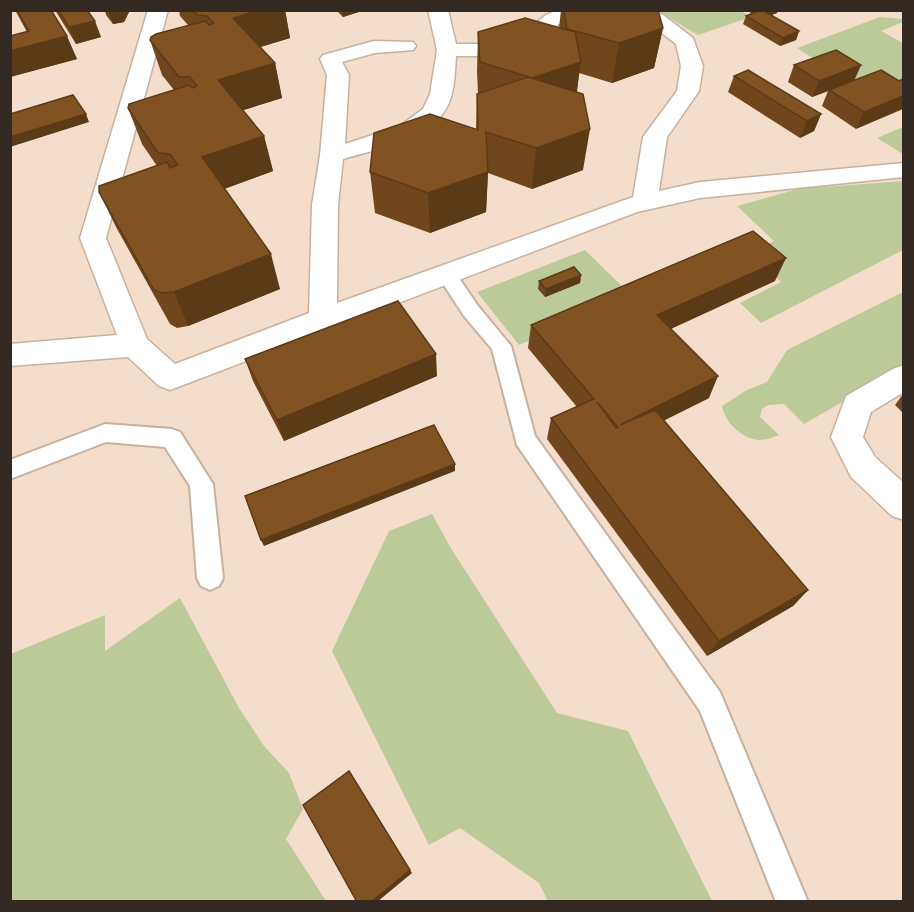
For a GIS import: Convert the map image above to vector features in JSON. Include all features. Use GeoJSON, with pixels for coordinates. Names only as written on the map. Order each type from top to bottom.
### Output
{"type":"FeatureCollection","features":[{"type":"Feature","properties":{"kind":"street"},"geometry":{"type":"LineString","coordinates":[[158,10],[93,238],[135,345],[170,378],[630,206],[700,190],[903,170]]}},
{"type":"Feature","properties":{"kind":"street"},"geometry":{"type":"LineString","coordinates":[[332,155],[409,132],[429,118],[440,100],[447,50],[438,10]]}},
{"type":"Feature","properties":{"kind":"street"},"geometry":{"type":"LineString","coordinates":[[447,50],[484,50],[534,34],[553,19],[575,10]]}},
{"type":"Feature","properties":{"kind":"street"},"geometry":{"type":"LineString","coordinates":[[628,10],[656,20],[686,42],[692,66],[688,91],[655,137],[645,202]]}},
{"type":"Feature","properties":{"kind":"street"},"geometry":{"type":"LineString","coordinates":[[323,319],[325,205],[332,155],[338,75],[330,59],[374,47],[406,46]]}},
{"type":"Feature","properties":{"kind":"street"},"geometry":{"type":"LineString","coordinates":[[10,356],[135,345]]}},
{"type":"Feature","properties":{"kind":"street"},"geometry":{"type":"LineString","coordinates":[[903,377],[857,405],[847,437],[863,467],[903,505]]}},
{"type":"Feature","properties":{"kind":"lane"},"geometry":{"type":"LineString","coordinates":[[447,276],[471,311],[501,346],[525,439],[710,702],[792,902]]}},
{"type":"Feature","properties":{"kind":"lane"},"geometry":{"type":"LineString","coordinates":[[10,470],[105,433],[172,438],[201,484],[210,578]]}},
{"type":"Feature","properties":{"kind":"green space"},"geometry":{"type":"Polygon","coordinates":[[[658,11],[741,11],[751,17],[698,35],[658,11]]]}},
{"type":"Feature","properties":{"kind":"green space"},"geometry":{"type":"Polygon","coordinates":[[[880,17],[903,19],[903,22],[881,31],[903,43],[903,89],[865,86],[828,63],[824,65],[797,48],[880,17]]]}},
{"type":"Feature","properties":{"kind":"green space"},"geometry":{"type":"Polygon","coordinates":[[[903,127],[903,154],[877,138],[903,127]]]}},
{"type":"Feature","properties":{"kind":"green space"},"geometry":{"type":"Polygon","coordinates":[[[903,181],[903,250],[761,323],[740,303],[781,282],[750,253],[774,241],[737,206],[798,189],[903,181]]]}},
{"type":"Feature","properties":{"kind":"green space"},"geometry":{"type":"Polygon","coordinates":[[[585,250],[634,298],[519,345],[477,292],[585,250]]]}},
{"type":"Feature","properties":{"kind":"green space"},"geometry":{"type":"Polygon","coordinates":[[[903,292],[903,367],[804,424],[784,404],[768,405],[762,409],[760,417],[779,435],[762,440],[753,439],[735,429],[731,424],[722,406],[747,390],[767,382],[787,350],[903,292]]]}},
{"type":"Feature","properties":{"kind":"green space"},"geometry":{"type":"Polygon","coordinates":[[[432,514],[452,550],[557,713],[628,731],[712,901],[548,901],[539,883],[460,828],[429,845],[332,651],[389,531],[432,514]]]}},
{"type":"Feature","properties":{"kind":"green space"},"geometry":{"type":"Polygon","coordinates":[[[180,598],[239,708],[264,746],[289,773],[303,809],[286,839],[326,901],[11,901],[11,654],[105,615],[105,651],[180,598]]]}},
{"type":"Feature","properties":{"kind":"building"},"geometry":{"type":"Polygon","coordinates":[[[17,10],[51,10],[67,36],[10,51],[10,36],[29,31],[17,10]]]}},
{"type":"Feature","properties":{"kind":"building"},"geometry":{"type":"Polygon","coordinates":[[[58,10],[87,10],[95,21],[69,27],[58,10]]]}},
{"type":"Feature","properties":{"kind":"building"},"geometry":{"type":"Polygon","coordinates":[[[193,10],[259,10],[233,18],[275,63],[218,80],[264,136],[202,157],[271,254],[174,292],[162,293],[154,290],[99,192],[99,186],[167,162],[170,168],[178,165],[170,154],[158,153],[128,108],[129,104],[189,85],[192,88],[197,86],[190,77],[179,77],[150,40],[156,34],[205,21],[209,25],[214,23],[207,16],[197,15],[193,10]]]}},
{"type":"Feature","properties":{"kind":"building"},"geometry":{"type":"Polygon","coordinates":[[[564,10],[658,10],[663,28],[619,43],[567,29],[564,10]]]}},
{"type":"Feature","properties":{"kind":"building"},"geometry":{"type":"Polygon","coordinates":[[[762,10],[799,31],[783,38],[746,16],[762,10]]]}},
{"type":"Feature","properties":{"kind":"building"},"geometry":{"type":"Polygon","coordinates":[[[525,18],[575,32],[581,62],[532,78],[480,62],[478,32],[525,18]]]}},
{"type":"Feature","properties":{"kind":"building"},"geometry":{"type":"Polygon","coordinates":[[[836,50],[861,65],[819,81],[794,65],[836,50]]]}},
{"type":"Feature","properties":{"kind":"building"},"geometry":{"type":"Polygon","coordinates":[[[748,70],[821,114],[807,121],[734,76],[748,70]]]}},
{"type":"Feature","properties":{"kind":"building"},"geometry":{"type":"Polygon","coordinates":[[[881,70],[899,81],[903,79],[903,96],[864,112],[829,90],[881,70]]]}},
{"type":"Feature","properties":{"kind":"building"},"geometry":{"type":"Polygon","coordinates":[[[528,77],[583,94],[590,129],[536,148],[486,132],[488,172],[428,193],[370,172],[374,133],[430,114],[478,130],[477,94],[528,77]]]}},
{"type":"Feature","properties":{"kind":"building"},"geometry":{"type":"Polygon","coordinates":[[[73,95],[86,114],[10,137],[10,114],[73,95]]]}},
{"type":"Feature","properties":{"kind":"building"},"geometry":{"type":"Polygon","coordinates":[[[753,231],[786,258],[657,315],[718,376],[620,425],[655,410],[808,590],[719,641],[551,418],[594,399],[531,325],[753,231]],[[597,402],[616,428],[618,427],[597,402]]]}},
{"type":"Feature","properties":{"kind":"building"},"geometry":{"type":"Polygon","coordinates":[[[574,267],[581,275],[546,289],[539,281],[574,267]]]}},
{"type":"Feature","properties":{"kind":"building"},"geometry":{"type":"Polygon","coordinates":[[[398,301],[436,354],[277,420],[245,359],[398,301]]]}},
{"type":"Feature","properties":{"kind":"building"},"geometry":{"type":"Polygon","coordinates":[[[434,425],[455,464],[261,540],[245,496],[434,425]]]}},
{"type":"Feature","properties":{"kind":"building"},"geometry":{"type":"Polygon","coordinates":[[[349,771],[410,870],[371,902],[357,902],[303,805],[349,771]]]}}]}
